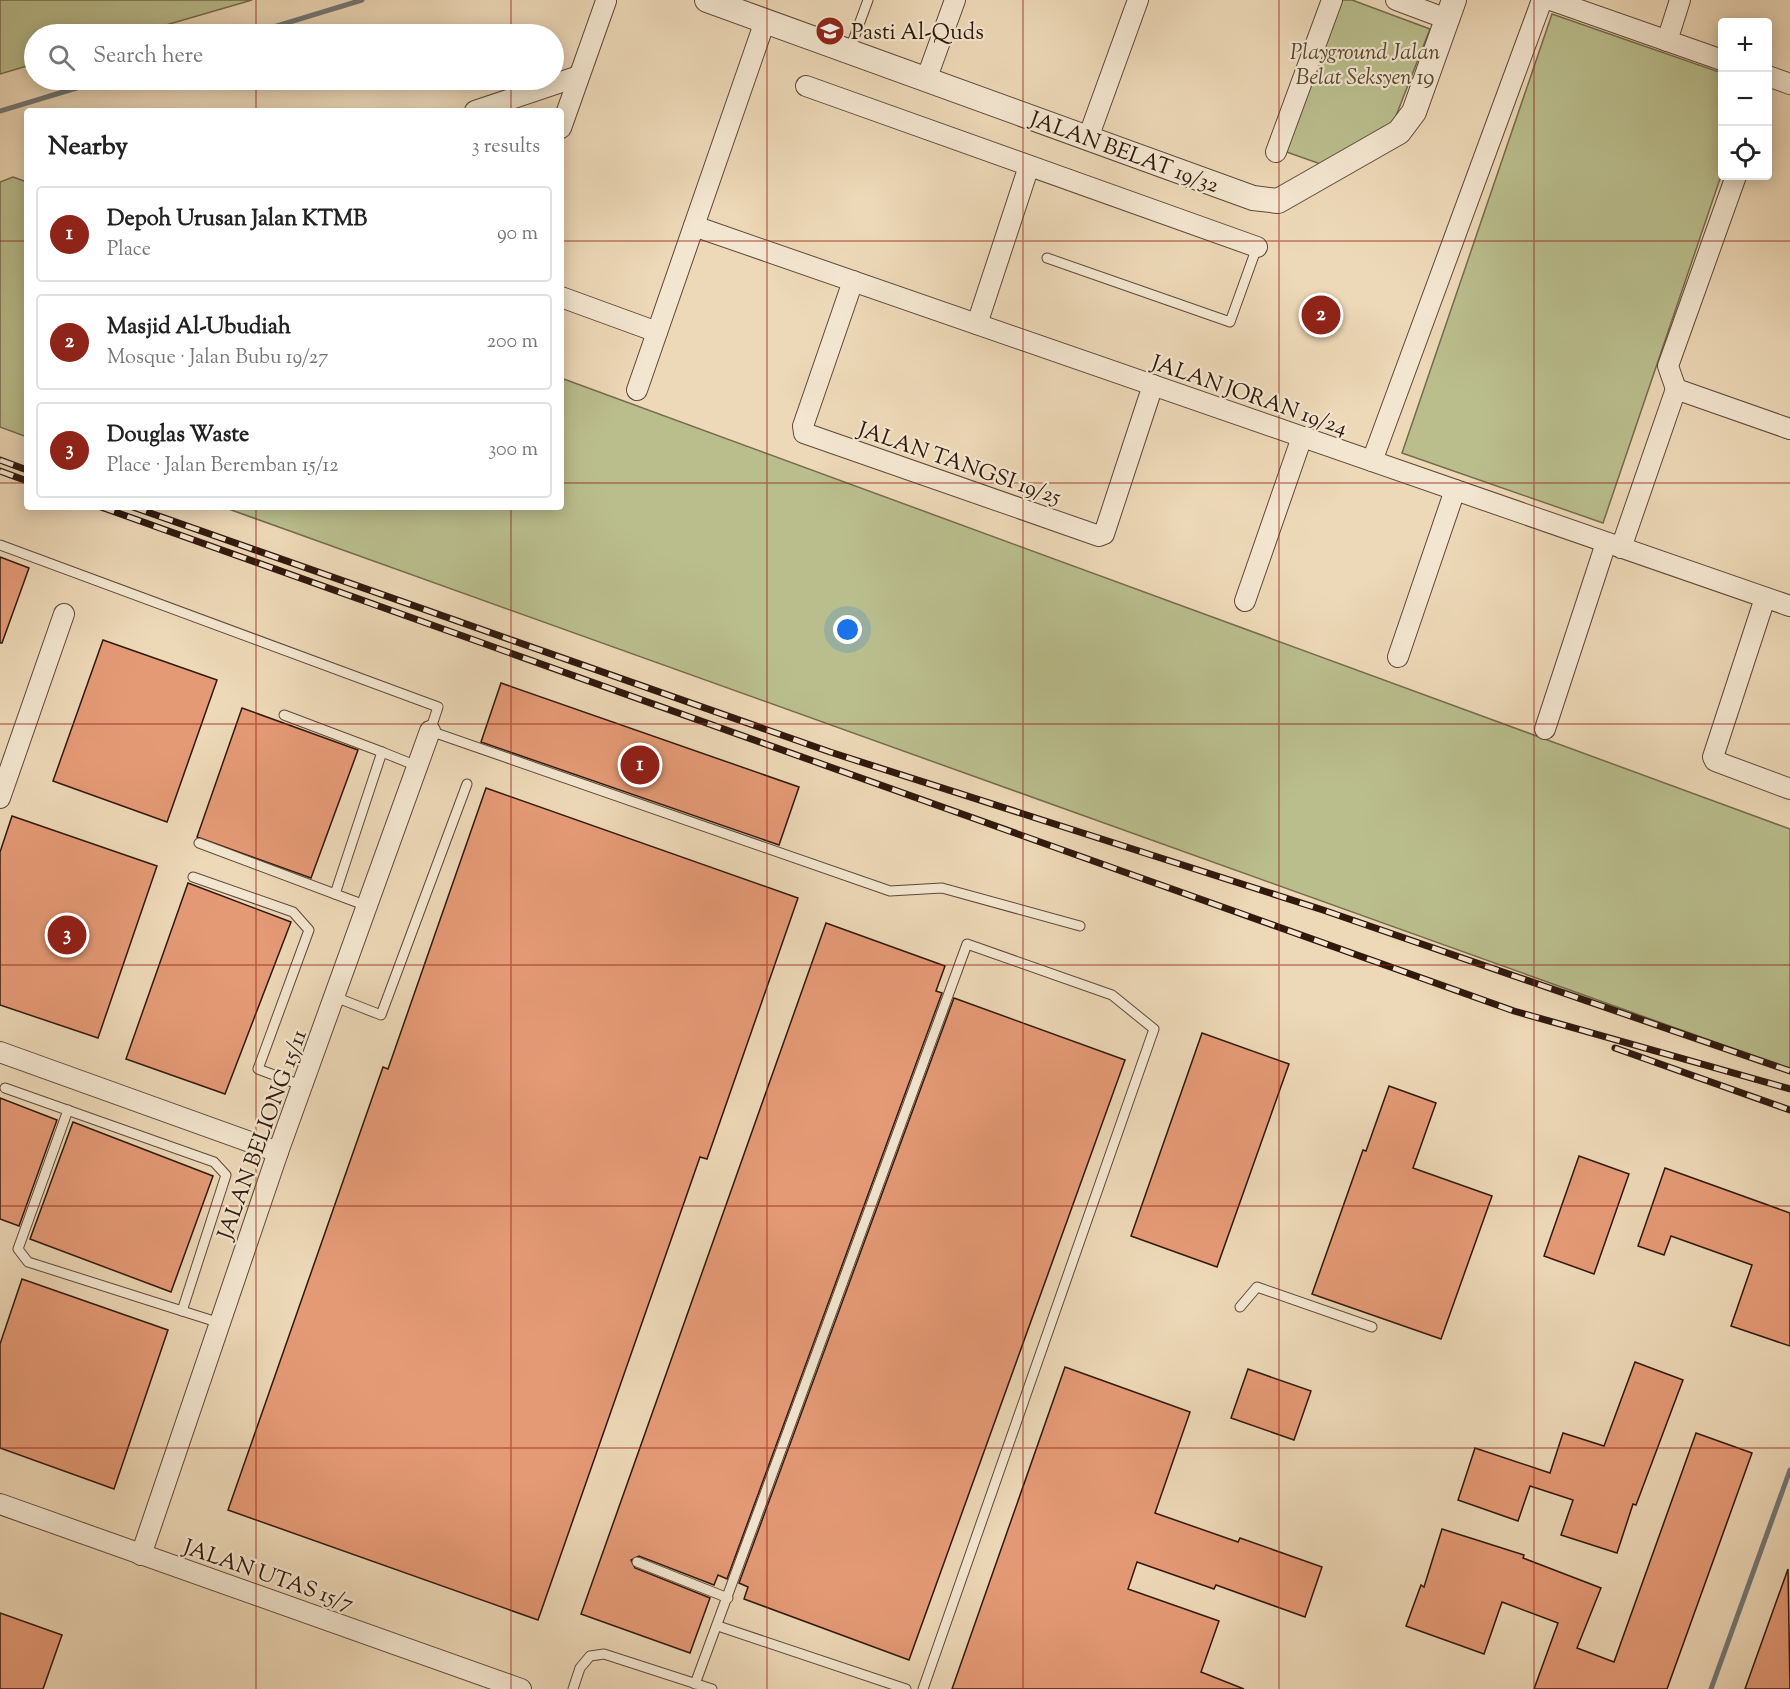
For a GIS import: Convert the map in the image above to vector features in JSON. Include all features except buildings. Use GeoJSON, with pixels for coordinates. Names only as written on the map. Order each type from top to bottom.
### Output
{"type":"FeatureCollection","features":[{"type":"Feature","properties":{"kind":"street","name":"JALAN BELAT 19/32"},"geometry":{"type":"LineString","coordinates":[[707,0],[1253,198],[1278,201],[1399,132],[1414,112],[1451,9]]}},
{"type":"Feature","properties":{"kind":"street"},"geometry":{"type":"LineString","coordinates":[[926,80],[955,0]]}},
{"type":"Feature","properties":{"kind":"street"},"geometry":{"type":"LineString","coordinates":[[1088,138],[1138,0]]}},
{"type":"Feature","properties":{"kind":"street"},"geometry":{"type":"LineString","coordinates":[[1276,152],[1332,0]]}},
{"type":"Feature","properties":{"kind":"street"},"geometry":{"type":"LineString","coordinates":[[1396,0],[1451,9]]}},
{"type":"Feature","properties":{"kind":"street"},"geometry":{"type":"LineString","coordinates":[[1372,461],[1542,0]]}},
{"type":"Feature","properties":{"kind":"street"},"geometry":{"type":"LineString","coordinates":[[1551,0],[1718,59]]}},
{"type":"Feature","properties":{"kind":"street"},"geometry":{"type":"LineString","coordinates":[[1667,41],[1680,0]]}},
{"type":"Feature","properties":{"kind":"street"},"geometry":{"type":"LineString","coordinates":[[564,119],[606,1]]}},
{"type":"Feature","properties":{"kind":"street"},"geometry":{"type":"LineString","coordinates":[[638,390],[765,21]]}},
{"type":"Feature","properties":{"kind":"street"},"geometry":{"type":"LineString","coordinates":[[564,81],[579,76]]}},
{"type":"Feature","properties":{"kind":"street"},"geometry":{"type":"LineString","coordinates":[[1772,78],[1790,84]]}},
{"type":"Feature","properties":{"kind":"street"},"geometry":{"type":"LineString","coordinates":[[806,86],[1257,246]]}},
{"type":"Feature","properties":{"kind":"street"},"geometry":{"type":"LineString","coordinates":[[484,108],[537,90]]}},
{"type":"Feature","properties":{"kind":"street"},"geometry":{"type":"LineString","coordinates":[[977,324],[1029,165]]}},
{"type":"Feature","properties":{"kind":"street"},"geometry":{"type":"LineString","coordinates":[[1545,729],[1676,389],[1668,366],[1735,180]]}},
{"type":"Feature","properties":{"kind":"street","name":"JALAN JORAN 19/24"},"geometry":{"type":"LineString","coordinates":[[694,226],[1790,606]]}},
{"type":"Feature","properties":{"kind":"street","name":"JALAN TANGSI 19/25"},"geometry":{"type":"LineString","coordinates":[[853,281],[802,426],[804,433],[1099,536],[1104,534],[1153,385]]}},
{"type":"Feature","properties":{"kind":"street"},"geometry":{"type":"LineString","coordinates":[[564,298],[657,332]]}},
{"type":"Feature","properties":{"kind":"street"},"geometry":{"type":"LineString","coordinates":[[1676,389],[1790,429]]}},
{"type":"Feature","properties":{"kind":"street"},"geometry":{"type":"LineString","coordinates":[[1245,601],[1302,437]]}},
{"type":"Feature","properties":{"kind":"street"},"geometry":{"type":"LineString","coordinates":[[1398,657],[1455,490]]}},
{"type":"Feature","properties":{"kind":"street"},"geometry":{"type":"LineString","coordinates":[[1765,598],[1713,757],[1715,761],[1790,789]]}},
{"type":"Feature","properties":{"kind":"street"},"geometry":{"type":"LineString","coordinates":[[0,798],[64,614]]}},
{"type":"Feature","properties":{"kind":"street","name":"JALAN BELIONG 15/11"},"geometry":{"type":"LineString","coordinates":[[141,1555],[278,1152],[430,731]]}},
{"type":"Feature","properties":{"kind":"street"},"geometry":{"type":"LineString","coordinates":[[0,1052],[278,1152]]}},
{"type":"Feature","properties":{"kind":"street","name":"JALAN UTAS 15/7"},"geometry":{"type":"LineString","coordinates":[[0,1504],[521,1689]]}},
{"type":"Feature","properties":{"kind":"lane"},"geometry":{"type":"LineString","coordinates":[[849,52],[868,0]]}},
{"type":"Feature","properties":{"kind":"lane"},"geometry":{"type":"LineString","coordinates":[[1047,258],[1230,322],[1257,246]]}},
{"type":"Feature","properties":{"kind":"lane"},"geometry":{"type":"LineString","coordinates":[[0,545],[438,707],[430,731],[890,891],[942,888],[1080,926]]}},
{"type":"Feature","properties":{"kind":"lane"},"geometry":{"type":"LineString","coordinates":[[284,716],[417,765]]}},
{"type":"Feature","properties":{"kind":"lane"},"geometry":{"type":"LineString","coordinates":[[334,894],[382,752]]}},
{"type":"Feature","properties":{"kind":"lane"},"geometry":{"type":"LineString","coordinates":[[335,997],[381,1015],[467,784]]}},
{"type":"Feature","properties":{"kind":"lane"},"geometry":{"type":"LineString","coordinates":[[199,843],[367,906]]}},
{"type":"Feature","properties":{"kind":"lane"},"geometry":{"type":"LineString","coordinates":[[194,877],[293,912],[309,930],[258,1069],[303,1086]]}},
{"type":"Feature","properties":{"kind":"lane"},"geometry":{"type":"LineString","coordinates":[[695,1684],[967,944],[1112,995],[1154,1029],[923,1689]]}},
{"type":"Feature","properties":{"kind":"lane"},"geometry":{"type":"LineString","coordinates":[[5,1088],[214,1162],[226,1175],[182,1311]]}},
{"type":"Feature","properties":{"kind":"lane"},"geometry":{"type":"LineString","coordinates":[[68,1110],[18,1249],[22,1256],[28,1262],[220,1323]]}},
{"type":"Feature","properties":{"kind":"lane"},"geometry":{"type":"LineString","coordinates":[[1240,1307],[1257,1287],[1372,1327]]}},
{"type":"Feature","properties":{"kind":"lane"},"geometry":{"type":"LineString","coordinates":[[637,1562],[728,1598]]}},
{"type":"Feature","properties":{"kind":"lane"},"geometry":{"type":"LineString","coordinates":[[718,1626],[906,1689]]}},
{"type":"Feature","properties":{"kind":"lane"},"geometry":{"type":"LineString","coordinates":[[573,1689],[580,1668],[590,1656],[604,1654],[712,1689]]}},
{"type":"Feature","properties":{"kind":"green space"},"geometry":{"type":"Polygon","coordinates":[[[0,0],[252,0],[169,24],[24,24],[24,67],[0,74],[0,0]]]}},
{"type":"Feature","properties":{"kind":"green space","name":"Playground Jalan Belat Seksyen 19"},"geometry":{"type":"Polygon","coordinates":[[[1336,0],[1352,0],[1430,29],[1392,126],[1326,166],[1281,150],[1336,0]]]}},
{"type":"Feature","properties":{"kind":"green space"},"geometry":{"type":"Polygon","coordinates":[[[1552,14],[1718,72],[1720,180],[1603,523],[1402,453],[1552,14]]]}},
{"type":"Feature","properties":{"kind":"green space"},"geometry":{"type":"Polygon","coordinates":[[[13,177],[24,181],[24,436],[0,427],[0,182],[13,177]]]}},
{"type":"Feature","properties":{"kind":"green space"},"geometry":{"type":"Polygon","coordinates":[[[564,379],[1790,829],[1790,1069],[231,510],[564,510],[564,379]]]}},
{"type":"Feature","properties":{"kind":"waterway"},"geometry":{"type":"LineString","coordinates":[[283,24],[362,0]]}},
{"type":"Feature","properties":{"kind":"waterway"},"geometry":{"type":"LineString","coordinates":[[0,111],[70,90]]}},
{"type":"Feature","properties":{"kind":"waterway"},"geometry":{"type":"LineString","coordinates":[[1711,1689],[1790,1470]]}},
{"type":"Feature","properties":{"kind":"railway"},"geometry":{"type":"LineString","coordinates":[[0,460],[24,469]]}},
{"type":"Feature","properties":{"kind":"railway"},"geometry":{"type":"LineString","coordinates":[[0,471],[24,480]]}},
{"type":"Feature","properties":{"kind":"railway"},"geometry":{"type":"LineString","coordinates":[[109,510],[1514,1011],[1790,1089]]}},
{"type":"Feature","properties":{"kind":"railway"},"geometry":{"type":"LineString","coordinates":[[142,510],[830,752],[1323,910],[1790,1071]]}},
{"type":"Feature","properties":{"kind":"railway"},"geometry":{"type":"LineString","coordinates":[[1615,1048],[1790,1110]]}},
{"type":"Feature","properties":{"kind":"place","name":"Pasti Al-Quds"},"geometry":{"type":"Point","coordinates":[830,31]}},
{"type":"Feature","properties":{"kind":"place","name":"Masjid Al-Ubudiah"},"geometry":{"type":"Point","coordinates":[1321,315]}},
{"type":"Feature","properties":{"kind":"place","name":"Depoh Urusan Jalan KTMB"},"geometry":{"type":"Point","coordinates":[640,765]}},
{"type":"Feature","properties":{"kind":"place","name":"Douglas Waste"},"geometry":{"type":"Point","coordinates":[67,935]}}]}
